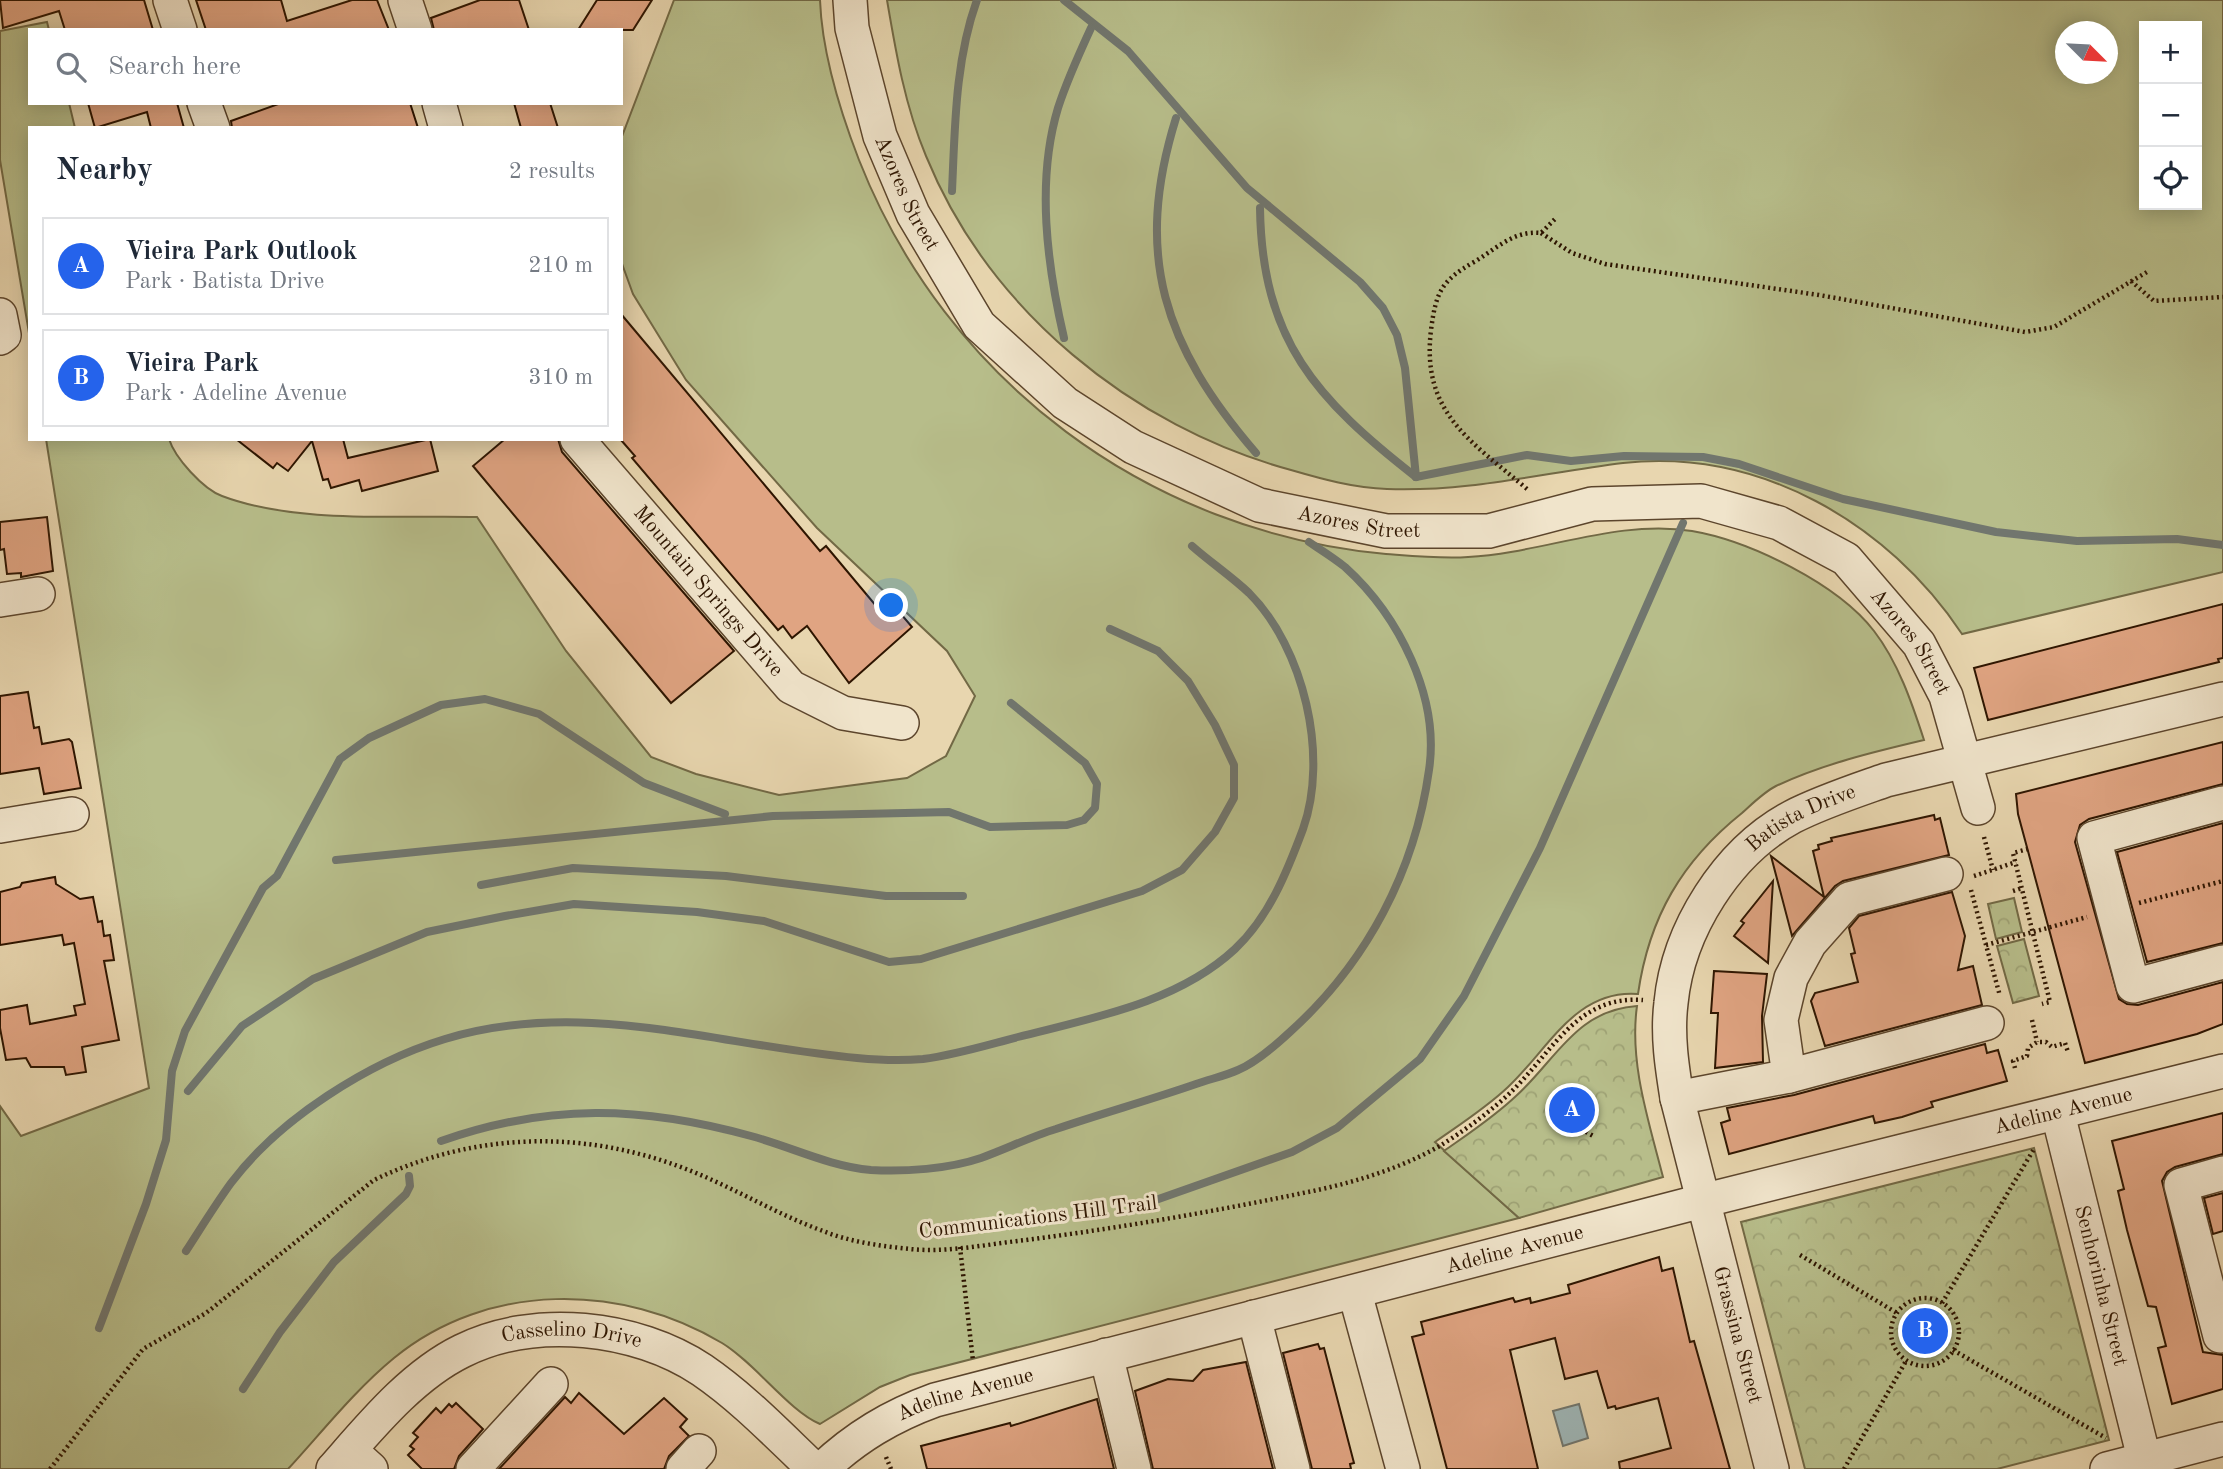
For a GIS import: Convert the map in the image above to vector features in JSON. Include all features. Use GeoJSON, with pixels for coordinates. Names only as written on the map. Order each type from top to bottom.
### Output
{"type":"FeatureCollection","features":[{"type":"Feature","properties":{"kind":"street"},"geometry":{"type":"LineString","coordinates":[[170,0],[179,28]]}},
{"type":"Feature","properties":{"kind":"street"},"geometry":{"type":"LineString","coordinates":[[405,0],[414,28]]}},
{"type":"Feature","properties":{"kind":"street","name":"Azores Street"},"geometry":{"type":"LineString","coordinates":[[850,0],[852,28],[880,136],[913,215],[979,325],[1065,403],[1133,447],[1258,505],[1385,531],[1489,531],[1592,504],[1701,501],[1779,523],[1846,559],[1919,644],[1946,696],[1981,822]]}},
{"type":"Feature","properties":{"kind":"street"},"geometry":{"type":"LineString","coordinates":[[205,105],[212,126]]}},
{"type":"Feature","properties":{"kind":"street"},"geometry":{"type":"LineString","coordinates":[[440,105],[445,126]]}},
{"type":"Feature","properties":{"kind":"street"},"geometry":{"type":"LineString","coordinates":[[0,315],[4,335],[0,338]]}},
{"type":"Feature","properties":{"kind":"street","name":"Mountain Springs Drive"},"geometry":{"type":"LineString","coordinates":[[578,441],[791,687],[843,713],[902,723]]}},
{"type":"Feature","properties":{"kind":"street"},"geometry":{"type":"LineString","coordinates":[[0,600],[38,594]]}},
{"type":"Feature","properties":{"kind":"street","name":"Batista Drive"},"geometry":{"type":"LineString","coordinates":[[1702,1201],[1677,1098],[1670,1051],[1671,1002],[1683,955],[1703,908],[1739,856],[1790,818],[1886,779],[2223,699]]}},
{"type":"Feature","properties":{"kind":"street"},"geometry":{"type":"LineString","coordinates":[[2223,803],[2094,838],[2133,986],[2223,962]]}},
{"type":"Feature","properties":{"kind":"street"},"geometry":{"type":"LineString","coordinates":[[0,827],[72,814]]}},
{"type":"Feature","properties":{"kind":"street"},"geometry":{"type":"LineString","coordinates":[[1789,1076],[1781,1020],[1791,978],[1810,943],[1849,899],[1946,874]]}},
{"type":"Feature","properties":{"kind":"street"},"geometry":{"type":"LineString","coordinates":[[1677,1098],[1789,1076],[1994,1013]]}},
{"type":"Feature","properties":{"kind":"street","name":"Adeline Avenue"},"geometry":{"type":"LineString","coordinates":[[822,1469],[866,1432],[900,1413],[935,1400],[1702,1201],[2223,1071]]}},
{"type":"Feature","properties":{"kind":"street","name":"Senhorinha Street"},"geometry":{"type":"LineString","coordinates":[[2058,1114],[2144,1458]]}},
{"type":"Feature","properties":{"kind":"street"},"geometry":{"type":"LineString","coordinates":[[2223,1173],[2181,1185],[2220,1336],[2223,1335]]}},
{"type":"Feature","properties":{"kind":"street","name":"Grassina Street"},"geometry":{"type":"LineString","coordinates":[[1702,1201],[1772,1469]]}},
{"type":"Feature","properties":{"kind":"street"},"geometry":{"type":"LineString","coordinates":[[1355,1293],[1402,1469]]}},
{"type":"Feature","properties":{"kind":"street"},"geometry":{"type":"LineString","coordinates":[[1254,1317],[1293,1469]]}},
{"type":"Feature","properties":{"kind":"street","name":"Casselino Drive"},"geometry":{"type":"LineString","coordinates":[[351,1463],[420,1380],[461,1351],[493,1339],[565,1329],[594,1330],[650,1344],[680,1357],[703,1371],[743,1403],[814,1469]]}},
{"type":"Feature","properties":{"kind":"street"},"geometry":{"type":"LineString","coordinates":[[1106,1355],[1134,1469]]}},
{"type":"Feature","properties":{"kind":"street"},"geometry":{"type":"LineString","coordinates":[[473,1469],[551,1384]]}},
{"type":"Feature","properties":{"kind":"street"},"geometry":{"type":"LineString","coordinates":[[2108,1455],[2144,1458],[2223,1439]]}},
{"type":"Feature","properties":{"kind":"path"},"geometry":{"type":"LineString","coordinates":[[1541,233],[1556,218]]}},
{"type":"Feature","properties":{"kind":"path"},"geometry":{"type":"LineString","coordinates":[[1530,492],[1458,430],[1437,399],[1429,353],[1435,301],[1448,277],[1528,231],[1541,233],[1572,253],[1605,264],[1819,295],[2025,332],[2054,327],[2147,272]]}},
{"type":"Feature","properties":{"kind":"path"},"geometry":{"type":"LineString","coordinates":[[2131,281],[2154,301],[2223,297]]}},
{"type":"Feature","properties":{"kind":"path"},"geometry":{"type":"LineString","coordinates":[[1981,822],[1993,870]]}},
{"type":"Feature","properties":{"kind":"path"},"geometry":{"type":"LineString","coordinates":[[2028,849],[2013,853],[2050,1002],[2042,1004]]}},
{"type":"Feature","properties":{"kind":"path"},"geometry":{"type":"LineString","coordinates":[[1994,1013],[1974,901],[1967,878],[2016,862]]}},
{"type":"Feature","properties":{"kind":"path"},"geometry":{"type":"LineString","coordinates":[[2013,891],[2022,888]]}},
{"type":"Feature","properties":{"kind":"path"},"geometry":{"type":"LineString","coordinates":[[1974,901],[1983,898]]}},
{"type":"Feature","properties":{"kind":"path","name":"Communications Hill Trail"},"geometry":{"type":"LineString","coordinates":[[50,1469],[143,1349],[206,1313],[374,1180],[406,1164],[499,1142],[538,1140],[607,1146],[687,1170],[825,1232],[910,1249],[960,1247],[1145,1223],[1320,1190],[1375,1174],[1437,1147],[1513,1090],[1557,1040],[1591,1011],[1620,998],[1643,1000]]}},
{"type":"Feature","properties":{"kind":"path"},"geometry":{"type":"LineString","coordinates":[[2032,1020],[2037,1042]]}},
{"type":"Feature","properties":{"kind":"path"},"geometry":{"type":"LineString","coordinates":[[2015,1068],[2013,1061],[2027,1056],[2028,1048],[2037,1042],[2046,1042],[2052,1047],[2065,1043],[2068,1052]]}},
{"type":"Feature","properties":{"kind":"path"},"geometry":{"type":"LineString","coordinates":[[1562,1118],[1595,1137]]}},
{"type":"Feature","properties":{"kind":"path"},"geometry":{"type":"LineString","coordinates":[[1942,1303],[2034,1148]]}},
{"type":"Feature","properties":{"kind":"path"},"geometry":{"type":"LineString","coordinates":[[960,1247],[973,1361]]}},
{"type":"Feature","properties":{"kind":"path"},"geometry":{"type":"LineString","coordinates":[[1800,1255],[1897,1313]]}},
{"type":"Feature","properties":{"kind":"path"},"geometry":{"type":"LineString","coordinates":[[1922,1298],[1942,1303],[1951,1311],[1958,1330],[1953,1350],[1947,1359],[1927,1367],[1906,1361],[1893,1345],[1891,1335],[1897,1313],[1912,1301],[1922,1298]]}},
{"type":"Feature","properties":{"kind":"path"},"geometry":{"type":"LineString","coordinates":[[1953,1350],[2108,1455]]}},
{"type":"Feature","properties":{"kind":"path"},"geometry":{"type":"LineString","coordinates":[[1844,1469],[1906,1361]]}},
{"type":"Feature","properties":{"kind":"path"},"geometry":{"type":"LineString","coordinates":[[885,1454],[891,1469]]}},
{"type":"Feature","properties":{"kind":"green space"},"geometry":{"type":"Polygon","coordinates":[[[674,0],[820,0],[824,40],[845,122],[859,160],[897,239],[945,312],[1001,376],[1066,432],[1138,478],[1215,514],[1299,540],[1386,554],[1437,557],[1496,554],[1636,529],[1692,531],[1740,544],[1816,581],[1839,597],[1874,631],[1897,669],[1924,740],[1812,771],[1776,786],[1758,798],[1702,851],[1672,893],[1650,940],[1638,994],[1616,995],[1597,1001],[1580,1011],[1500,1095],[1435,1142],[1519,1218],[910,1375],[880,1387],[820,1424],[796,1409],[747,1362],[722,1343],[683,1323],[642,1309],[599,1301],[556,1299],[513,1304],[471,1315],[431,1333],[394,1358],[366,1384],[288,1469],[0,1469],[0,1106],[21,1136],[149,1088],[46,441],[170,441],[183,464],[198,480],[215,492],[251,505],[282,511],[348,516],[477,517],[566,651],[651,757],[696,774],[779,795],[907,778],[946,756],[975,696],[947,651],[817,528],[686,380],[633,294],[623,266],[623,134],[674,0]]]}},
{"type":"Feature","properties":{"kind":"green space"},"geometry":{"type":"Polygon","coordinates":[[[887,0],[2223,0],[2223,572],[1962,634],[1932,594],[1897,558],[1858,527],[1816,501],[1771,481],[1723,468],[1674,461],[1623,463],[1476,485],[1387,489],[1326,480],[1232,450],[1176,424],[1122,392],[1072,355],[1027,312],[987,264],[953,212],[919,137],[898,59],[887,0]]]}},
{"type":"Feature","properties":{"kind":"green space"},"geometry":{"type":"Polygon","coordinates":[[[47,22],[48,28],[28,28],[28,105],[69,105],[75,126],[28,126],[28,327],[0,160],[0,31],[47,22]]]}},
{"type":"Feature","properties":{"kind":"green space"},"geometry":{"type":"Polygon","coordinates":[[[2014,898],[2022,932],[1996,939],[1988,904],[2014,898]]]}},
{"type":"Feature","properties":{"kind":"green space"},"geometry":{"type":"Polygon","coordinates":[[[2024,939],[2039,996],[2013,1003],[1997,946],[2024,939]]]}},
{"type":"Feature","properties":{"kind":"green space"},"geometry":{"type":"Polygon","coordinates":[[[1637,1006],[1635,1027],[1638,1071],[1663,1177],[1519,1218],[1444,1151],[1508,1104],[1582,1027],[1616,1010],[1637,1006]]]}},
{"type":"Feature","properties":{"kind":"green space"},"geometry":{"type":"Polygon","coordinates":[[[2034,1148],[2109,1440],[1997,1469],[1805,1469],[1741,1222],[2034,1148]]]}},
{"type":"Feature","properties":{"kind":"water"},"geometry":{"type":"Polygon","coordinates":[[[1579,1404],[1588,1438],[1563,1446],[1553,1411],[1579,1404]]]}},
{"type":"Feature","properties":{"kind":"building"},"geometry":{"type":"Polygon","coordinates":[[[0,0],[144,0],[152,28],[64,28],[59,11],[3,28],[0,0]]]}},
{"type":"Feature","properties":{"kind":"building"},"geometry":{"type":"Polygon","coordinates":[[[196,0],[281,0],[287,21],[352,0],[377,0],[388,28],[205,28],[196,0]]]}},
{"type":"Feature","properties":{"kind":"building"},"geometry":{"type":"Polygon","coordinates":[[[480,0],[519,0],[528,28],[434,28],[431,18],[480,0]]]}},
{"type":"Feature","properties":{"kind":"building"},"geometry":{"type":"Polygon","coordinates":[[[597,0],[652,0],[633,30],[579,28],[597,0]]]}},
{"type":"Feature","properties":{"kind":"building"},"geometry":{"type":"Polygon","coordinates":[[[89,105],[178,105],[183,126],[150,126],[147,112],[94,126],[89,105]]]}},
{"type":"Feature","properties":{"kind":"building"},"geometry":{"type":"Polygon","coordinates":[[[275,105],[411,105],[417,126],[232,126],[231,121],[275,105]]]}},
{"type":"Feature","properties":{"kind":"building"},"geometry":{"type":"Polygon","coordinates":[[[515,105],[551,105],[557,126],[520,126],[515,105]]]}},
{"type":"Feature","properties":{"kind":"building"},"geometry":{"type":"Polygon","coordinates":[[[623,316],[820,551],[826,546],[877,607],[886,599],[890,601],[912,627],[849,683],[807,626],[792,638],[783,626],[778,630],[632,458],[635,456],[622,441],[623,316]]]}},
{"type":"Feature","properties":{"kind":"building"},"geometry":{"type":"Polygon","coordinates":[[[239,441],[312,441],[288,471],[277,463],[273,468],[239,441]]]}},
{"type":"Feature","properties":{"kind":"building"},"geometry":{"type":"Polygon","coordinates":[[[312,441],[344,441],[348,458],[430,441],[438,471],[362,491],[359,480],[331,488],[328,479],[323,480],[312,441]]]}},
{"type":"Feature","properties":{"kind":"building"},"geometry":{"type":"Polygon","coordinates":[[[503,441],[559,441],[562,452],[734,651],[671,703],[473,466],[503,441]]]}},
{"type":"Feature","properties":{"kind":"building"},"geometry":{"type":"Polygon","coordinates":[[[47,517],[53,571],[21,577],[21,573],[7,574],[4,549],[0,550],[0,522],[47,517]]]}},
{"type":"Feature","properties":{"kind":"building"},"geometry":{"type":"Polygon","coordinates":[[[2223,604],[2223,658],[2218,659],[2219,662],[1988,720],[1974,668],[2223,604]]]}},
{"type":"Feature","properties":{"kind":"building"},"geometry":{"type":"Polygon","coordinates":[[[28,692],[34,728],[39,727],[42,744],[69,739],[72,742],[81,788],[44,794],[39,768],[0,774],[0,696],[28,692]]]}},
{"type":"Feature","properties":{"kind":"building"},"geometry":{"type":"Polygon","coordinates":[[[2223,742],[2223,784],[2089,819],[2080,825],[2075,842],[2119,999],[2127,1004],[2138,1005],[2223,982],[2223,1024],[2197,1034],[2085,1063],[2018,814],[2016,794],[2223,742]]]}},
{"type":"Feature","properties":{"kind":"building"},"geometry":{"type":"Polygon","coordinates":[[[1934,815],[1935,820],[1940,818],[1949,855],[1843,881],[1835,886],[1792,936],[1771,856],[1824,897],[1813,851],[1819,849],[1818,845],[1832,841],[1831,838],[1934,815]]]}},
{"type":"Feature","properties":{"kind":"building"},"geometry":{"type":"Polygon","coordinates":[[[2223,823],[2223,943],[2147,962],[2117,852],[2223,823]]]}},
{"type":"Feature","properties":{"kind":"building"},"geometry":{"type":"Polygon","coordinates":[[[55,877],[56,884],[80,899],[93,897],[98,922],[102,921],[104,936],[110,935],[114,960],[104,961],[119,1040],[82,1047],[86,1072],[66,1075],[64,1067],[31,1067],[26,1058],[6,1060],[0,1028],[0,1010],[27,1005],[30,1024],[76,1015],[74,1006],[85,1004],[74,943],[64,945],[62,935],[0,945],[0,892],[20,887],[22,883],[55,877]]]}},
{"type":"Feature","properties":{"kind":"building"},"geometry":{"type":"Polygon","coordinates":[[[1773,881],[1768,963],[1734,936],[1744,923],[1741,921],[1773,881]]]}},
{"type":"Feature","properties":{"kind":"building"},"geometry":{"type":"Polygon","coordinates":[[[1952,892],[1965,936],[1958,970],[1973,966],[1982,1005],[1825,1046],[1811,1001],[1815,993],[1858,982],[1851,954],[1855,953],[1849,928],[1859,916],[1952,892]]]}},
{"type":"Feature","properties":{"kind":"building"},"geometry":{"type":"Polygon","coordinates":[[[1714,971],[1767,974],[1762,1016],[1763,1062],[1715,1068],[1718,1013],[1711,1013],[1714,971]]]}},
{"type":"Feature","properties":{"kind":"building"},"geometry":{"type":"Polygon","coordinates":[[[1985,1044],[1987,1053],[1998,1050],[2007,1081],[1931,1102],[1933,1107],[1902,1117],[1875,1123],[1873,1116],[1729,1154],[1721,1123],[1730,1120],[1727,1108],[1794,1095],[1985,1044]]]}},
{"type":"Feature","properties":{"kind":"building"},"geometry":{"type":"Polygon","coordinates":[[[2223,1113],[2223,1154],[2175,1167],[2167,1172],[2162,1181],[2203,1352],[2223,1355],[2223,1389],[2172,1404],[2158,1348],[2166,1346],[2156,1307],[2148,1306],[2127,1230],[2118,1191],[2124,1189],[2112,1141],[2223,1113]]]}},
{"type":"Feature","properties":{"kind":"building"},"geometry":{"type":"Polygon","coordinates":[[[2223,1193],[2223,1231],[2213,1234],[2204,1198],[2223,1193]]]}},
{"type":"Feature","properties":{"kind":"building"},"geometry":{"type":"Polygon","coordinates":[[[1659,1257],[1662,1271],[1673,1268],[1690,1342],[1694,1341],[1730,1469],[1620,1469],[1619,1462],[1671,1448],[1658,1398],[1616,1409],[1615,1406],[1608,1408],[1597,1371],[1565,1379],[1555,1338],[1510,1350],[1538,1469],[1447,1469],[1412,1337],[1424,1334],[1421,1322],[1513,1298],[1515,1302],[1530,1298],[1531,1303],[1570,1293],[1568,1285],[1659,1257]]]}},
{"type":"Feature","properties":{"kind":"building"},"geometry":{"type":"Polygon","coordinates":[[[1318,1344],[1320,1349],[1324,1348],[1354,1463],[1350,1464],[1351,1469],[1312,1469],[1283,1353],[1318,1344]]]}},
{"type":"Feature","properties":{"kind":"building"},"geometry":{"type":"Polygon","coordinates":[[[1246,1362],[1273,1469],[1153,1469],[1135,1391],[1168,1379],[1193,1381],[1203,1370],[1246,1362]]]}},
{"type":"Feature","properties":{"kind":"building"},"geometry":{"type":"Polygon","coordinates":[[[579,1393],[624,1434],[664,1398],[687,1419],[680,1427],[689,1436],[669,1456],[664,1469],[499,1469],[565,1397],[571,1403],[579,1393]]]}},
{"type":"Feature","properties":{"kind":"building"},"geometry":{"type":"Polygon","coordinates":[[[1097,1399],[1114,1469],[927,1469],[921,1446],[1010,1423],[1011,1426],[1097,1399]]]}},
{"type":"Feature","properties":{"kind":"building"},"geometry":{"type":"Polygon","coordinates":[[[456,1403],[483,1429],[459,1456],[454,1469],[422,1469],[408,1455],[414,1449],[410,1446],[418,1437],[413,1433],[436,1408],[441,1413],[449,1404],[452,1407],[456,1403]]]}},
{"type":"Feature","properties":{"kind":"waterway"},"geometry":{"type":"LineString","coordinates":[[952,191],[960,70],[977,0]]}},
{"type":"Feature","properties":{"kind":"waterway"},"geometry":{"type":"LineString","coordinates":[[1064,0],[1128,51],[1247,188],[1360,282],[1383,308],[1397,335],[1405,368],[1416,477]]}},
{"type":"Feature","properties":{"kind":"waterway"},"geometry":{"type":"LineString","coordinates":[[1064,338],[1053,282],[1046,223],[1047,164],[1058,108],[1091,28]]}},
{"type":"Feature","properties":{"kind":"waterway"},"geometry":{"type":"LineString","coordinates":[[1176,118],[1163,168],[1157,214],[1158,256],[1165,297],[1179,336],[1199,375],[1224,414],[1256,453]]}},
{"type":"Feature","properties":{"kind":"waterway"},"geometry":{"type":"LineString","coordinates":[[1260,208],[1263,254],[1271,295],[1284,331],[1301,363],[1350,421],[1416,477]]}},
{"type":"Feature","properties":{"kind":"waterway"},"geometry":{"type":"LineString","coordinates":[[1416,477],[1527,455],[1571,461],[1624,456],[1703,457],[1739,464],[1843,499],[1996,532],[2077,541],[2177,539],[2223,545]]}},
{"type":"Feature","properties":{"kind":"waterway"},"geometry":{"type":"LineString","coordinates":[[1133,1208],[1292,1152],[1337,1128],[1420,1059],[1464,996],[1540,848],[1683,523]]}},
{"type":"Feature","properties":{"kind":"waterway"},"geometry":{"type":"LineString","coordinates":[[441,1141],[520,1120],[558,1115],[633,1114],[711,1126],[855,1168],[884,1171],[926,1169],[981,1158],[1046,1132],[1228,1074],[1259,1058],[1318,1004],[1364,945],[1399,879],[1412,844],[1429,770],[1431,742],[1428,714],[1411,660],[1398,634],[1365,587],[1345,567],[1309,542]]}},
{"type":"Feature","properties":{"kind":"waterway"},"geometry":{"type":"LineString","coordinates":[[186,1251],[231,1183],[251,1159],[300,1115],[386,1062],[445,1039],[497,1027],[600,1023],[857,1058],[923,1059],[971,1050],[1104,1015],[1160,996],[1212,968],[1235,949],[1258,923],[1276,893],[1290,861],[1303,829],[1310,800],[1312,737],[1297,673],[1268,616],[1249,593],[1192,546]]}},
{"type":"Feature","properties":{"kind":"waterway"},"geometry":{"type":"LineString","coordinates":[[188,1091],[242,1026],[313,979],[427,932],[574,904],[697,912],[764,921],[889,962],[921,959],[1142,891],[1182,870],[1215,832],[1234,798],[1234,765],[1215,725],[1188,681],[1158,651],[1110,629]]}},
{"type":"Feature","properties":{"kind":"waterway"},"geometry":{"type":"LineString","coordinates":[[99,1328],[146,1204],[166,1140],[172,1071],[185,1031],[263,888],[277,876],[340,759],[369,738],[441,705],[485,699],[539,714],[644,783],[725,814]]}},
{"type":"Feature","properties":{"kind":"waterway"},"geometry":{"type":"LineString","coordinates":[[336,860],[773,816],[949,812],[990,827],[1067,825],[1084,820],[1095,808],[1097,784],[1085,763],[1011,703]]}},
{"type":"Feature","properties":{"kind":"waterway"},"geometry":{"type":"LineString","coordinates":[[481,885],[573,868],[726,876],[886,896],[963,896]]}},
{"type":"Feature","properties":{"kind":"waterway"},"geometry":{"type":"LineString","coordinates":[[243,1389],[280,1332],[334,1262],[406,1194],[410,1186],[409,1176]]}},
{"type":"Feature","properties":{"kind":"place","name":"Vieira Park Outlook"},"geometry":{"type":"Point","coordinates":[1572,1110]}},
{"type":"Feature","properties":{"kind":"place","name":"Vieira Park"},"geometry":{"type":"Point","coordinates":[1925,1331]}}]}
